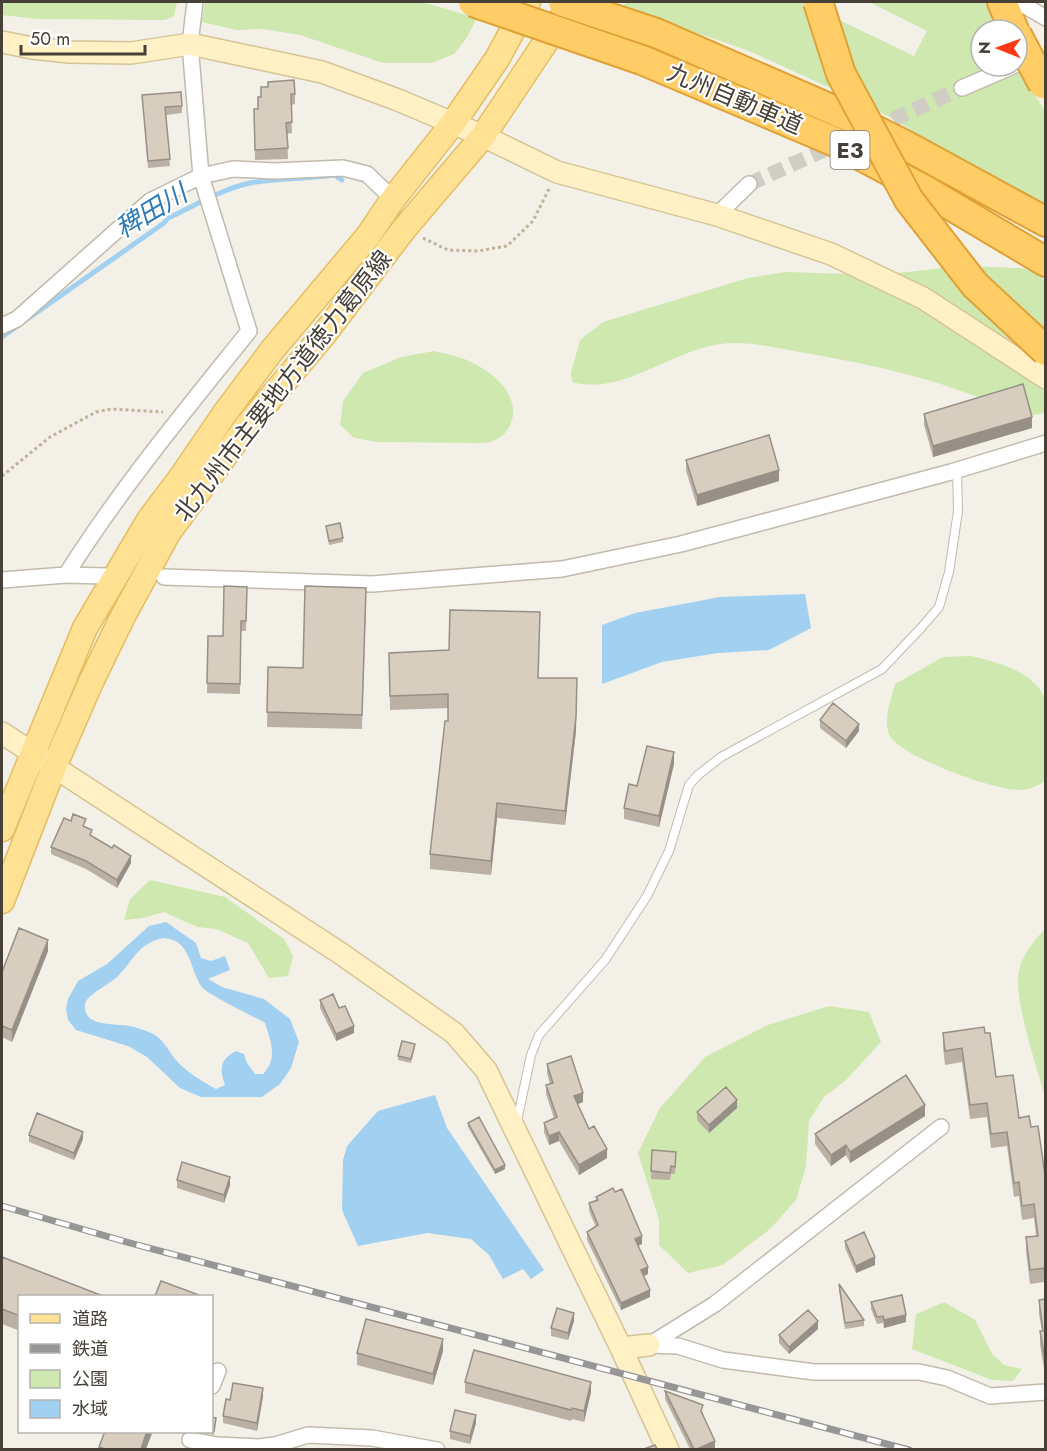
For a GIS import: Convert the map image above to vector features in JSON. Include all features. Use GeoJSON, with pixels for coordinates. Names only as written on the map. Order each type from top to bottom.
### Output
{"type":"FeatureCollection","features":[{"type":"Feature","properties":{"kind":"highway","name":"九州自動車道"},"geometry":{"type":"LineString","coordinates":[[473,2],[642,60],[833,141],[925,190],[1046,262]]}},
{"type":"Feature","properties":{"kind":"highway","name":"九州自動車道"},"geometry":{"type":"LineString","coordinates":[[563,2],[656,33],[845,115],[1046,222]]}},
{"type":"Feature","properties":{"kind":"highway"},"geometry":{"type":"LineString","coordinates":[[818,2],[842,74],[909,200],[975,285],[1046,351]]}},
{"type":"Feature","properties":{"kind":"highway"},"geometry":{"type":"LineString","coordinates":[[1002,2],[1022,10]]}},
{"type":"Feature","properties":{"kind":"highway"},"geometry":{"type":"LineString","coordinates":[[1029,58],[1044,86]]}},
{"type":"Feature","properties":{"kind":"main road","name":"北九州市主要地方道徳力葛原線"},"geometry":{"type":"LineString","coordinates":[[2,829],[85,628],[149,520],[273,349],[368,236],[393,199],[453,123],[497,59],[528,2]]}},
{"type":"Feature","properties":{"kind":"main road","name":"北九州市主要地方道徳力葛原線"},"geometry":{"type":"LineString","coordinates":[[2,901],[54,767],[99,665],[168,533],[247,426],[325,333],[404,230],[483,136],[573,2]]}},
{"type":"Feature","properties":{"kind":"street"},"geometry":{"type":"LineString","coordinates":[[66,576],[95,530],[183,413],[249,332],[201,176],[190,44],[195,2]]}},
{"type":"Feature","properties":{"kind":"street"},"geometry":{"type":"LineString","coordinates":[[1022,10],[1046,18]]}},
{"type":"Feature","properties":{"kind":"street"},"geometry":{"type":"LineString","coordinates":[[2,42],[70,52],[131,52],[190,44],[322,72],[399,100],[483,136],[557,172],[717,214],[831,254],[923,298],[1046,378]]}},
{"type":"Feature","properties":{"kind":"street"},"geometry":{"type":"LineString","coordinates":[[1029,59],[1046,52]]}},
{"type":"Feature","properties":{"kind":"street"},"geometry":{"type":"LineString","coordinates":[[962,88],[985,78]]}},
{"type":"Feature","properties":{"kind":"street"},"geometry":{"type":"LineString","coordinates":[[2,326],[17,319],[150,201],[201,176],[232,169],[275,171],[343,168],[367,174],[393,199]]}},
{"type":"Feature","properties":{"kind":"street"},"geometry":{"type":"LineString","coordinates":[[717,214],[749,184]]}},
{"type":"Feature","properties":{"kind":"street"},"geometry":{"type":"LineString","coordinates":[[164,577],[372,584],[562,569],[681,544],[957,470],[1046,443]]}},
{"type":"Feature","properties":{"kind":"street"},"geometry":{"type":"LineString","coordinates":[[2,580],[106,576]]}},
{"type":"Feature","properties":{"kind":"street"},"geometry":{"type":"LineString","coordinates":[[2,733],[340,953],[454,1033],[486,1070],[668,1449]]}},
{"type":"Feature","properties":{"kind":"street"},"geometry":{"type":"LineString","coordinates":[[649,1346],[716,1304],[940,1126]]}},
{"type":"Feature","properties":{"kind":"street"},"geometry":{"type":"LineString","coordinates":[[621,1348],[678,1346],[723,1360],[814,1372],[919,1372],[946,1378],[990,1395],[1046,1392]]}},
{"type":"Feature","properties":{"kind":"street"},"geometry":{"type":"LineString","coordinates":[[213,1384],[218,1371]]}},
{"type":"Feature","properties":{"kind":"street"},"geometry":{"type":"LineString","coordinates":[[190,1440],[217,1445],[259,1448],[308,1435],[372,1438],[437,1449]]}},
{"type":"Feature","properties":{"kind":"lane"},"geometry":{"type":"LineString","coordinates":[[515,1128],[531,1055],[539,1035],[605,960],[647,896],[669,851],[689,785],[698,775],[721,758],[882,669],[939,607],[949,572],[958,511],[957,470]]}},
{"type":"Feature","properties":{"kind":"path"},"geometry":{"type":"LineString","coordinates":[[404,230],[448,250],[478,250],[507,246],[533,221],[557,172]]}},
{"type":"Feature","properties":{"kind":"path"},"geometry":{"type":"LineString","coordinates":[[2,476],[51,438],[96,412],[111,409],[183,413]]}},
{"type":"Feature","properties":{"kind":"green space"},"geometry":{"type":"Polygon","coordinates":[[[2,2],[177,2],[174,16],[165,20],[38,19],[2,15],[2,2]]]}},
{"type":"Feature","properties":{"kind":"green space"},"geometry":{"type":"Polygon","coordinates":[[[205,2],[422,2],[477,18],[466,39],[454,54],[432,63],[383,63],[300,35],[262,29],[237,30],[202,22],[205,2]]]}},
{"type":"Feature","properties":{"kind":"green space"},"geometry":{"type":"Polygon","coordinates":[[[626,2],[802,2],[914,56],[927,31],[869,2],[991,2],[997,18],[969,18],[969,78],[1024,78],[1045,111],[1045,208],[872,107],[749,51],[623,7],[626,2]]]}},
{"type":"Feature","properties":{"kind":"green space"},"geometry":{"type":"Polygon","coordinates":[[[963,266],[1021,268],[1041,274],[1045,284],[1045,412],[1024,415],[945,385],[899,372],[829,357],[737,343],[698,349],[626,379],[590,385],[572,382],[571,373],[580,340],[603,322],[748,278],[786,272],[879,275],[963,266]]]}},
{"type":"Feature","properties":{"kind":"green space"},"geometry":{"type":"Polygon","coordinates":[[[434,351],[459,357],[486,370],[504,387],[512,403],[513,411],[510,426],[500,437],[484,443],[378,442],[354,438],[340,425],[343,401],[363,373],[401,357],[434,351]]]}},
{"type":"Feature","properties":{"kind":"green space"},"geometry":{"type":"Polygon","coordinates":[[[971,656],[1001,664],[1021,673],[1043,694],[1046,722],[1045,781],[1039,785],[1019,790],[1007,789],[970,779],[910,752],[896,743],[889,734],[887,716],[895,684],[943,657],[971,656]]]}},
{"type":"Feature","properties":{"kind":"green space"},"geometry":{"type":"Polygon","coordinates":[[[150,880],[225,897],[284,939],[293,956],[288,976],[269,978],[248,943],[216,929],[197,927],[164,912],[124,920],[130,899],[150,880]]]}},
{"type":"Feature","properties":{"kind":"green space"},"geometry":{"type":"Polygon","coordinates":[[[1045,929],[1045,1097],[1022,1015],[1018,983],[1023,959],[1045,929]]]}},
{"type":"Feature","properties":{"kind":"green space"},"geometry":{"type":"Polygon","coordinates":[[[829,1006],[869,1012],[881,1042],[846,1080],[824,1097],[809,1121],[806,1166],[796,1200],[770,1229],[723,1265],[688,1273],[659,1245],[659,1220],[638,1153],[660,1108],[705,1057],[768,1025],[829,1006]]]}},
{"type":"Feature","properties":{"kind":"green space"},"geometry":{"type":"Polygon","coordinates":[[[944,1302],[975,1320],[992,1354],[1004,1365],[1022,1369],[1013,1381],[992,1380],[912,1349],[916,1314],[944,1302]]]}},
{"type":"Feature","properties":{"kind":"water"},"geometry":{"type":"Polygon","coordinates":[[[805,594],[811,628],[769,650],[718,653],[662,662],[602,684],[602,625],[635,613],[720,597],[805,594]]]}},
{"type":"Feature","properties":{"kind":"water"},"geometry":{"type":"Polygon","coordinates":[[[166,922],[196,943],[201,958],[211,961],[225,956],[230,970],[208,979],[222,987],[264,999],[290,1019],[299,1042],[291,1068],[280,1084],[262,1097],[201,1097],[180,1088],[147,1057],[128,1046],[76,1030],[68,1020],[66,1009],[68,999],[78,981],[107,964],[149,926],[166,922]],[[163,938],[142,948],[116,978],[86,1000],[85,1012],[94,1021],[132,1026],[155,1035],[184,1068],[216,1089],[225,1085],[222,1065],[227,1057],[236,1051],[244,1054],[255,1074],[263,1074],[272,1056],[265,1023],[205,990],[184,948],[172,940],[163,938]]]}},
{"type":"Feature","properties":{"kind":"water"},"geometry":{"type":"Polygon","coordinates":[[[435,1095],[447,1128],[544,1270],[531,1279],[523,1269],[503,1279],[489,1255],[471,1239],[427,1233],[358,1246],[342,1210],[343,1160],[347,1146],[378,1111],[435,1095]]]}},
{"type":"Feature","properties":{"kind":"building"},"geometry":{"type":"Polygon","coordinates":[[[294,80],[295,94],[291,94],[292,122],[286,123],[288,148],[255,150],[254,109],[258,109],[261,87],[268,87],[268,82],[294,80]]]}},
{"type":"Feature","properties":{"kind":"building"},"geometry":{"type":"Polygon","coordinates":[[[181,92],[182,106],[165,107],[170,159],[148,161],[142,95],[181,92]]]}},
{"type":"Feature","properties":{"kind":"building"},"geometry":{"type":"Polygon","coordinates":[[[1023,384],[1032,417],[933,446],[924,414],[1023,384]]]}},
{"type":"Feature","properties":{"kind":"building"},"geometry":{"type":"Polygon","coordinates":[[[769,435],[779,470],[697,495],[686,460],[769,435]]]}},
{"type":"Feature","properties":{"kind":"building"},"geometry":{"type":"Polygon","coordinates":[[[340,523],[343,538],[329,541],[326,526],[340,523]]]}},
{"type":"Feature","properties":{"kind":"building"},"geometry":{"type":"Polygon","coordinates":[[[224,586],[247,587],[246,621],[241,621],[240,684],[207,683],[208,636],[223,636],[224,586]]]}},
{"type":"Feature","properties":{"kind":"building"},"geometry":{"type":"Polygon","coordinates":[[[305,586],[366,588],[362,715],[267,712],[268,667],[303,668],[305,586]]]}},
{"type":"Feature","properties":{"kind":"building"},"geometry":{"type":"Polygon","coordinates":[[[450,610],[540,612],[538,678],[577,678],[576,717],[565,811],[497,803],[491,861],[430,854],[445,721],[448,721],[448,694],[390,696],[389,653],[449,650],[450,610]]]}},
{"type":"Feature","properties":{"kind":"building"},"geometry":{"type":"Polygon","coordinates":[[[833,703],[859,724],[846,741],[820,720],[833,703]]]}},
{"type":"Feature","properties":{"kind":"building"},"geometry":{"type":"Polygon","coordinates":[[[647,746],[674,752],[659,816],[624,808],[629,784],[637,786],[647,746]]]}},
{"type":"Feature","properties":{"kind":"building"},"geometry":{"type":"Polygon","coordinates":[[[73,814],[86,819],[83,826],[92,830],[90,835],[112,848],[114,845],[131,856],[117,880],[86,861],[51,847],[64,818],[71,821],[73,814]]]}},
{"type":"Feature","properties":{"kind":"building"},"geometry":{"type":"Polygon","coordinates":[[[19,928],[48,940],[12,1030],[2,1026],[2,972],[19,928]]]}},
{"type":"Feature","properties":{"kind":"building"},"geometry":{"type":"Polygon","coordinates":[[[333,994],[339,1008],[345,1006],[354,1026],[336,1034],[320,1000],[333,994]]]}},
{"type":"Feature","properties":{"kind":"building"},"geometry":{"type":"Polygon","coordinates":[[[984,1027],[985,1033],[990,1033],[996,1077],[1013,1075],[1019,1118],[1029,1116],[1031,1127],[1038,1126],[1046,1182],[1046,1282],[1044,1268],[1030,1270],[1026,1237],[1038,1236],[1034,1204],[1022,1206],[1019,1182],[1014,1183],[1007,1132],[991,1134],[987,1103],[970,1105],[962,1048],[945,1051],[943,1033],[984,1027]]]}},
{"type":"Feature","properties":{"kind":"building"},"geometry":{"type":"Polygon","coordinates":[[[402,1041],[415,1044],[411,1059],[398,1056],[402,1041]]]}},
{"type":"Feature","properties":{"kind":"building"},"geometry":{"type":"Polygon","coordinates":[[[571,1056],[583,1093],[574,1096],[589,1129],[594,1126],[607,1149],[579,1165],[559,1132],[549,1136],[544,1123],[557,1117],[546,1085],[553,1083],[547,1064],[571,1056]]]}},
{"type":"Feature","properties":{"kind":"building"},"geometry":{"type":"Polygon","coordinates":[[[906,1075],[925,1105],[850,1152],[846,1145],[831,1155],[815,1134],[906,1075]]]}},
{"type":"Feature","properties":{"kind":"building"},"geometry":{"type":"Polygon","coordinates":[[[726,1087],[737,1100],[709,1125],[697,1112],[726,1087]]]}},
{"type":"Feature","properties":{"kind":"building"},"geometry":{"type":"Polygon","coordinates":[[[37,1113],[83,1132],[74,1153],[29,1135],[37,1113]]]}},
{"type":"Feature","properties":{"kind":"building"},"geometry":{"type":"Polygon","coordinates":[[[479,1117],[505,1165],[495,1170],[468,1123],[479,1117]]]}},
{"type":"Feature","properties":{"kind":"building"},"geometry":{"type":"Polygon","coordinates":[[[652,1150],[676,1152],[675,1167],[671,1166],[670,1173],[651,1171],[652,1150]]]}},
{"type":"Feature","properties":{"kind":"building"},"geometry":{"type":"Polygon","coordinates":[[[182,1162],[230,1177],[224,1195],[177,1180],[182,1162]]]}},
{"type":"Feature","properties":{"kind":"building"},"geometry":{"type":"Polygon","coordinates":[[[613,1188],[615,1192],[622,1189],[642,1236],[635,1239],[648,1267],[641,1270],[650,1290],[621,1303],[587,1232],[598,1225],[589,1203],[598,1200],[596,1197],[613,1188]]]}},
{"type":"Feature","properties":{"kind":"building"},"geometry":{"type":"Polygon","coordinates":[[[864,1232],[875,1257],[856,1266],[845,1241],[864,1232]]]}},
{"type":"Feature","properties":{"kind":"building"},"geometry":{"type":"Polygon","coordinates":[[[2,1257],[100,1295],[18,1295],[18,1315],[2,1309],[2,1257]]]}},
{"type":"Feature","properties":{"kind":"building"},"geometry":{"type":"Polygon","coordinates":[[[161,1281],[199,1295],[155,1295],[161,1281]]]}},
{"type":"Feature","properties":{"kind":"building"},"geometry":{"type":"Polygon","coordinates":[[[839,1284],[864,1320],[845,1323],[839,1284]]]}},
{"type":"Feature","properties":{"kind":"building"},"geometry":{"type":"Polygon","coordinates":[[[902,1295],[906,1315],[884,1320],[883,1316],[877,1317],[871,1302],[902,1295]]]}},
{"type":"Feature","properties":{"kind":"building"},"geometry":{"type":"Polygon","coordinates":[[[1046,1299],[1045,1360],[1040,1331],[1043,1331],[1039,1300],[1046,1299]]]}},
{"type":"Feature","properties":{"kind":"building"},"geometry":{"type":"Polygon","coordinates":[[[557,1308],[574,1313],[568,1333],[551,1328],[557,1308]]]}},
{"type":"Feature","properties":{"kind":"building"},"geometry":{"type":"Polygon","coordinates":[[[808,1310],[818,1321],[789,1347],[779,1335],[808,1310]]]}},
{"type":"Feature","properties":{"kind":"building"},"geometry":{"type":"Polygon","coordinates":[[[366,1319],[443,1339],[433,1374],[357,1353],[366,1319]]]}},
{"type":"Feature","properties":{"kind":"building"},"geometry":{"type":"Polygon","coordinates":[[[474,1350],[591,1382],[584,1411],[572,1408],[571,1410],[465,1382],[474,1350]]]}},
{"type":"Feature","properties":{"kind":"building"},"geometry":{"type":"Polygon","coordinates":[[[233,1383],[263,1388],[257,1423],[223,1416],[226,1399],[230,1400],[233,1383]]]}},
{"type":"Feature","properties":{"kind":"building"},"geometry":{"type":"Polygon","coordinates":[[[665,1391],[703,1405],[701,1411],[715,1441],[694,1449],[665,1391]]]}},
{"type":"Feature","properties":{"kind":"building"},"geometry":{"type":"Polygon","coordinates":[[[455,1410],[476,1415],[470,1436],[450,1431],[455,1410]]]}},
{"type":"Feature","properties":{"kind":"building"},"geometry":{"type":"Polygon","coordinates":[[[213,1417],[216,1418],[213,1430],[213,1417]]]}},
{"type":"Feature","properties":{"kind":"building"},"geometry":{"type":"Polygon","coordinates":[[[104,1433],[146,1433],[141,1449],[99,1447],[104,1433]]]}},
{"type":"Feature","properties":{"kind":"building"},"geometry":{"type":"Polygon","coordinates":[[[655,1445],[657,1449],[644,1449],[655,1445]]]}},
{"type":"Feature","properties":{"kind":"waterway","name":"稗田川"},"geometry":{"type":"LineString","coordinates":[[26,320],[168,218],[219,194],[250,183],[271,180],[334,175],[342,180]]}},
{"type":"Feature","properties":{"kind":"waterway","name":"稗田川"},"geometry":{"type":"LineString","coordinates":[[2,337],[19,325]]}},
{"type":"Feature","properties":{"kind":"tunnel"},"geometry":{"type":"LineString","coordinates":[[872,129],[962,88]]}},
{"type":"Feature","properties":{"kind":"tunnel"},"geometry":{"type":"LineString","coordinates":[[749,184],[839,143]]}},
{"type":"Feature","properties":{"kind":"railway"},"geometry":{"type":"LineString","coordinates":[[2,1206],[130,1243],[909,1450]]}}]}
